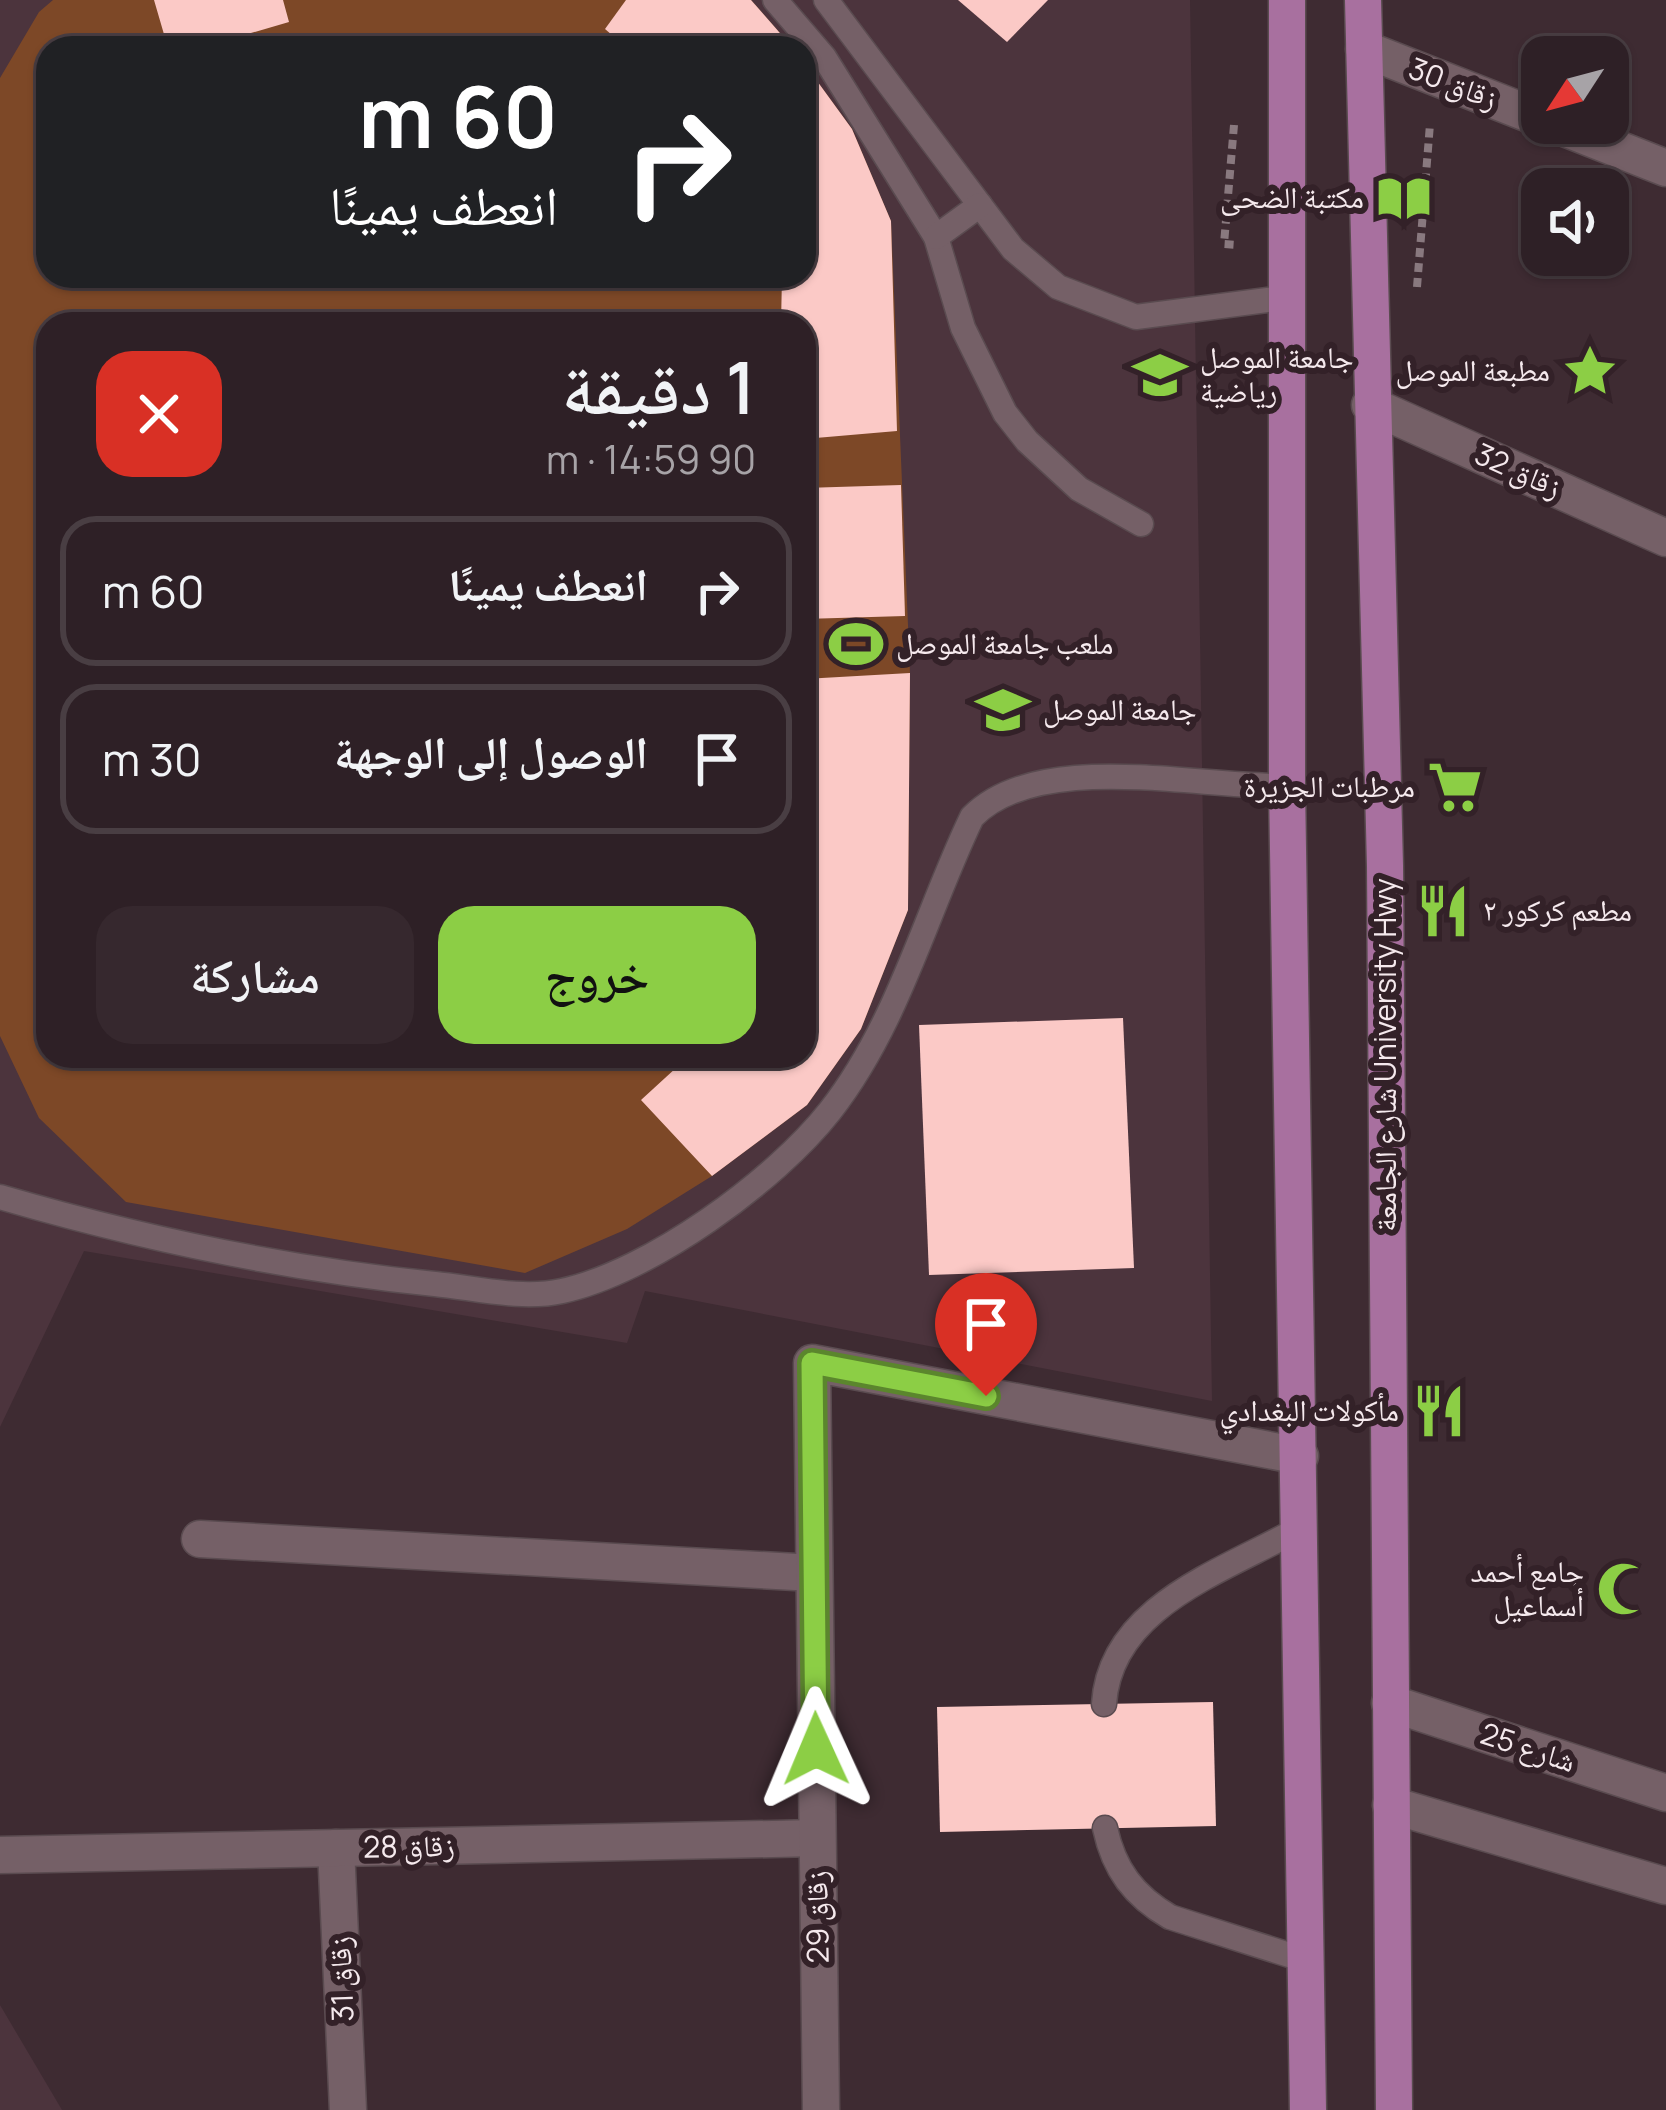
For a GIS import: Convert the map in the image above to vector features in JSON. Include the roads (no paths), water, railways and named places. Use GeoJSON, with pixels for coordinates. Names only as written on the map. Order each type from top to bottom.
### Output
{"type":"FeatureCollection","features":[{"type":"Feature","properties":{"kind":"main road"},"geometry":{"type":"LineString","coordinates":[[1287,0],[1291,297],[1288,786],[1308,2110]]}},
{"type":"Feature","properties":{"kind":"main road","name":"شارع الجامعة University Hwy"},"geometry":{"type":"LineString","coordinates":[[1363,0],[1385,866],[1394,2110]]}},
{"type":"Feature","properties":{"kind":"street","name":"زقاق 30"},"geometry":{"type":"LineString","coordinates":[[1364,49],[1521,111]]}},
{"type":"Feature","properties":{"kind":"street"},"geometry":{"type":"LineString","coordinates":[[1605,144],[1666,168]]}},
{"type":"Feature","properties":{"kind":"street","name":"زقاق 32"},"geometry":{"type":"LineString","coordinates":[[1370,405],[1666,538]]}},
{"type":"Feature","properties":{"kind":"street","name":"زقاق 29"},"geometry":{"type":"LineString","coordinates":[[821,2110],[812,1363],[1300,1456]]}},
{"type":"Feature","properties":{"kind":"street"},"geometry":{"type":"LineString","coordinates":[[200,1539],[814,1573]]}},
{"type":"Feature","properties":{"kind":"street","name":"شارع 25"},"geometry":{"type":"LineString","coordinates":[[1390,1703],[1666,1792]]}},
{"type":"Feature","properties":{"kind":"street"},"geometry":{"type":"LineString","coordinates":[[1390,1804],[1666,1886]]}},
{"type":"Feature","properties":{"kind":"street","name":"زقاق 28"},"geometry":{"type":"LineString","coordinates":[[0,1856],[817,1838]]}},
{"type":"Feature","properties":{"kind":"street","name":"زقاق 31"},"geometry":{"type":"LineString","coordinates":[[336,1848],[347,2110]]}},
{"type":"Feature","properties":{"kind":"lane"},"geometry":{"type":"LineString","coordinates":[[775,0],[806,36]]}},
{"type":"Feature","properties":{"kind":"lane"},"geometry":{"type":"LineString","coordinates":[[826,0],[980,205],[1036,270],[1058,287],[1109,310],[1136,316],[1291,297]]}},
{"type":"Feature","properties":{"kind":"lane"},"geometry":{"type":"LineString","coordinates":[[816,48],[936,237],[963,328],[1005,413],[1052,466],[1141,524]]}},
{"type":"Feature","properties":{"kind":"lane"},"geometry":{"type":"LineString","coordinates":[[936,237],[980,205]]}},
{"type":"Feature","properties":{"kind":"lane"},"geometry":{"type":"LineString","coordinates":[[0,1196],[116,1231],[311,1272],[559,1292],[609,1275],[690,1230],[773,1169],[829,1112],[885,1020],[972,817],[991,798],[1018,786],[1072,777],[1288,786]]}},
{"type":"Feature","properties":{"kind":"lane"},"geometry":{"type":"LineString","coordinates":[[1104,1704],[1110,1666],[1142,1619],[1301,1527]]}},
{"type":"Feature","properties":{"kind":"lane"},"geometry":{"type":"LineString","coordinates":[[1105,1828],[1120,1872],[1151,1906],[1170,1917],[1305,1960]]}},
{"type":"Feature","properties":{"kind":"place","name":"مكتبة الضحى"},"geometry":{"type":"Point","coordinates":[1404,198]}},
{"type":"Feature","properties":{"kind":"place","name":"مطبعة الموصل"},"geometry":{"type":"Point","coordinates":[1590,371]}},
{"type":"Feature","properties":{"kind":"place","name":"جامعة الموصل رياضية"},"geometry":{"type":"Point","coordinates":[1160,375]}},
{"type":"Feature","properties":{"kind":"place","name":"ملعب جامعة الموصل"},"geometry":{"type":"Point","coordinates":[856,644]}},
{"type":"Feature","properties":{"kind":"place","name":"جامعة الموصل"},"geometry":{"type":"Point","coordinates":[1003,710]}},
{"type":"Feature","properties":{"kind":"place","name":"مرطبات الجزيرة"},"geometry":{"type":"Point","coordinates":[1455,787]}},
{"type":"Feature","properties":{"kind":"place","name":"مطعم كركور ٢"},"geometry":{"type":"Point","coordinates":[1443,911]}},
{"type":"Feature","properties":{"kind":"place","name":"مأكولات البغدادي"},"geometry":{"type":"Point","coordinates":[1439,1411]}},
{"type":"Feature","properties":{"kind":"place","name":"جامع أحمد أسماعيل"},"geometry":{"type":"Point","coordinates":[1624,1589]}}]}
